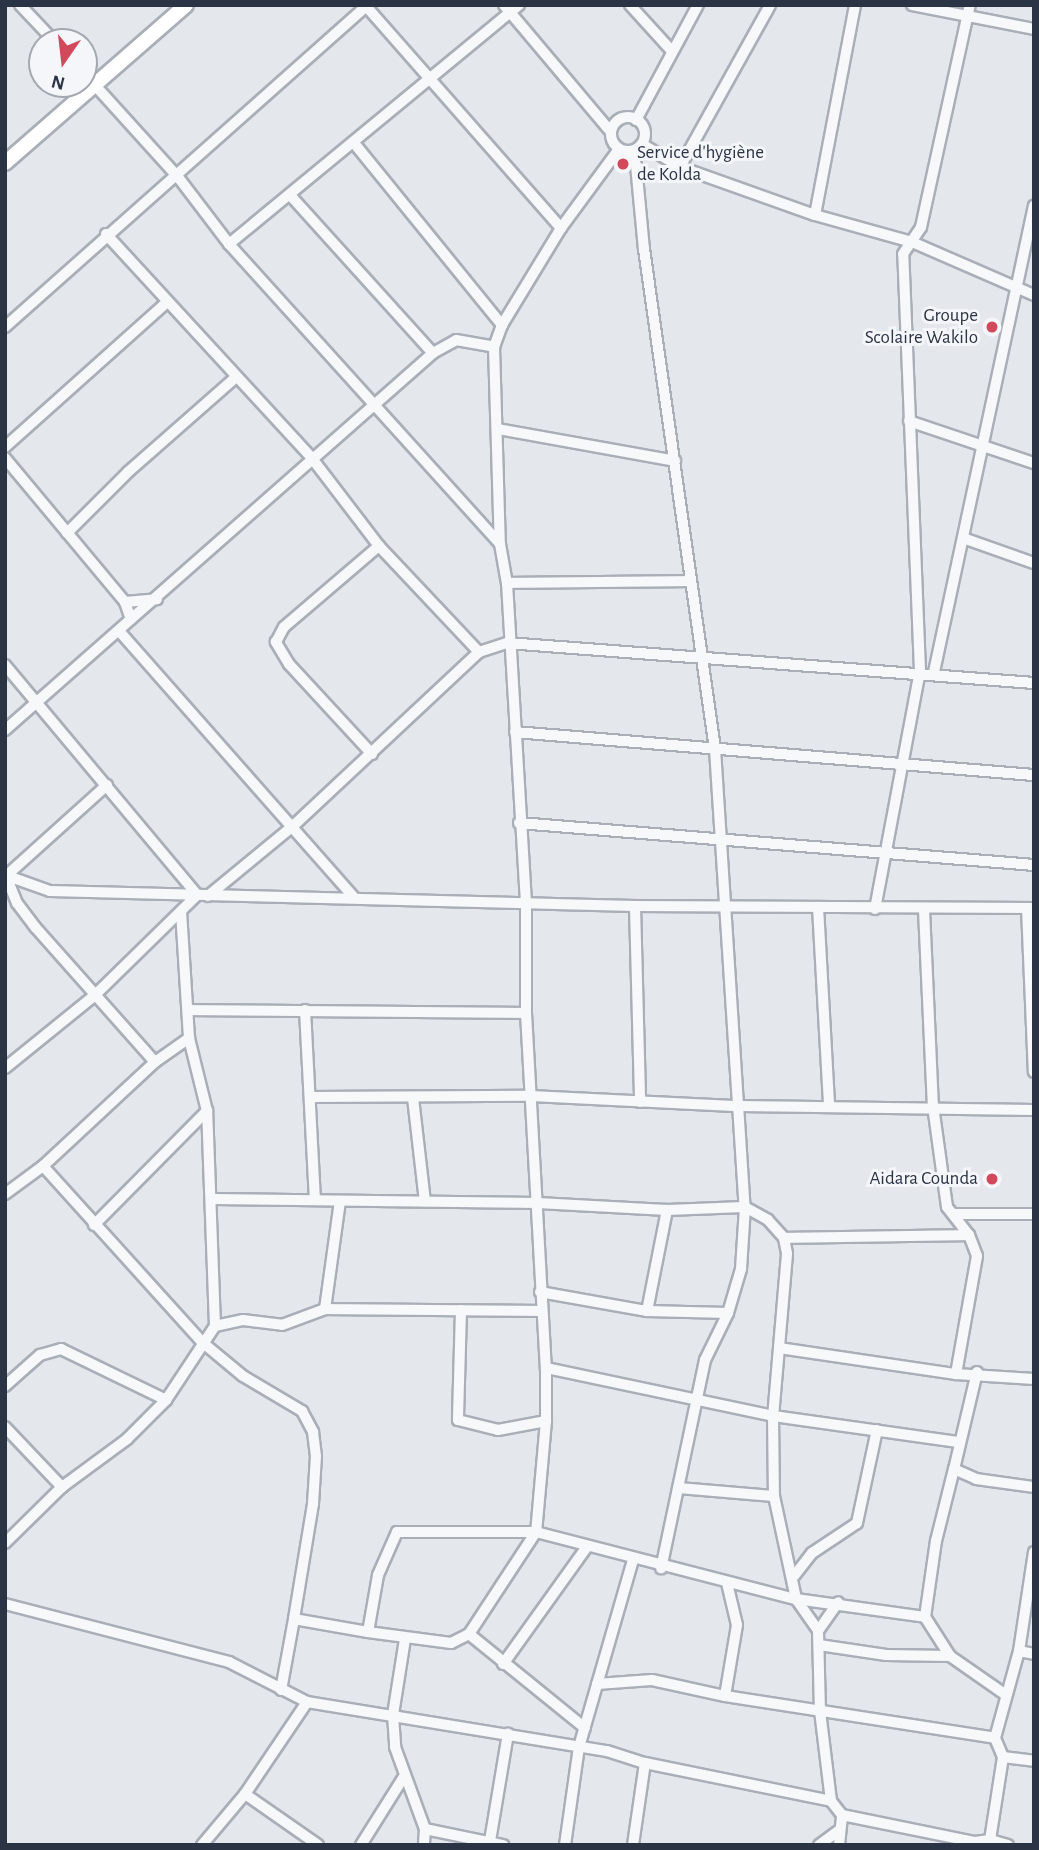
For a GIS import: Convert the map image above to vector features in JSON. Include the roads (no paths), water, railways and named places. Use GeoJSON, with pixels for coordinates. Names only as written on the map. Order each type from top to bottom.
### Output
{"type":"FeatureCollection","features":[{"type":"Feature","properties":{"kind":"main road"},"geometry":{"type":"LineString","coordinates":[[98,70],[177,8]]}},
{"type":"Feature","properties":{"kind":"main road"},"geometry":{"type":"LineString","coordinates":[[6,160],[68,98]]}},
{"type":"Feature","properties":{"kind":"street"},"geometry":{"type":"LineString","coordinates":[[20,5],[41,28]]}},
{"type":"Feature","properties":{"kind":"street"},"geometry":{"type":"LineString","coordinates":[[630,5],[671,50]]}},
{"type":"Feature","properties":{"kind":"street"},"geometry":{"type":"LineString","coordinates":[[636,120],[671,50],[698,5]]}},
{"type":"Feature","properties":{"kind":"street"},"geometry":{"type":"LineString","coordinates":[[680,167],[770,5]]}},
{"type":"Feature","properties":{"kind":"street"},"geometry":{"type":"LineString","coordinates":[[815,215],[855,5]]}},
{"type":"Feature","properties":{"kind":"street"},"geometry":{"type":"LineString","coordinates":[[912,5],[969,10],[1034,29]]}},
{"type":"Feature","properties":{"kind":"street"},"geometry":{"type":"LineString","coordinates":[[5,326],[106,234],[178,177],[366,6],[561,228]]}},
{"type":"Feature","properties":{"kind":"street"},"geometry":{"type":"LineString","coordinates":[[229,244],[354,143],[428,76],[511,8],[636,165],[715,749],[718,836],[726,907],[745,1207],[741,1269],[728,1313],[705,1360],[661,1568]]}},
{"type":"Feature","properties":{"kind":"street"},"geometry":{"type":"LineString","coordinates":[[874,909],[905,764],[920,671],[903,254],[921,227],[969,10]]}},
{"type":"Feature","properties":{"kind":"street"},"geometry":{"type":"LineString","coordinates":[[98,89],[178,177],[229,244],[500,544]]}},
{"type":"Feature","properties":{"kind":"street"},"geometry":{"type":"LineString","coordinates":[[611,132],[620,119],[636,120],[643,126],[642,144]]}},
{"type":"Feature","properties":{"kind":"street"},"geometry":{"type":"LineString","coordinates":[[354,143],[502,325]]}},
{"type":"Feature","properties":{"kind":"street"},"geometry":{"type":"LineString","coordinates":[[642,144],[680,167],[815,215],[912,242],[1016,290],[1034,295]]}},
{"type":"Feature","properties":{"kind":"street"},"geometry":{"type":"LineString","coordinates":[[294,1619],[405,1639],[451,1643],[469,1634],[536,1532],[547,1421],[546,1368],[540,1311],[538,1203],[526,1013],[526,902],[507,643],[507,583],[500,544],[494,347],[502,325],[561,228],[625,150],[642,144]]}},
{"type":"Feature","properties":{"kind":"street"},"geometry":{"type":"LineString","coordinates":[[290,195],[433,353]]}},
{"type":"Feature","properties":{"kind":"street"},"geometry":{"type":"LineString","coordinates":[[934,672],[1034,206]]}},
{"type":"Feature","properties":{"kind":"street"},"geometry":{"type":"LineString","coordinates":[[106,234],[166,303],[311,457],[379,546],[479,652]]}},
{"type":"Feature","properties":{"kind":"street"},"geometry":{"type":"LineString","coordinates":[[5,447],[166,303]]}},
{"type":"Feature","properties":{"kind":"street"},"geometry":{"type":"LineString","coordinates":[[5,730],[120,632],[131,619],[158,599],[311,457],[376,405],[433,353],[456,340],[474,340],[494,347]]}},
{"type":"Feature","properties":{"kind":"street"},"geometry":{"type":"LineString","coordinates":[[67,533],[235,378]]}},
{"type":"Feature","properties":{"kind":"street"},"geometry":{"type":"LineString","coordinates":[[909,421],[1034,463]]}},
{"type":"Feature","properties":{"kind":"street"},"geometry":{"type":"LineString","coordinates":[[498,429],[676,461]]}},
{"type":"Feature","properties":{"kind":"street"},"geometry":{"type":"LineString","coordinates":[[5,458],[125,602],[131,619]]}},
{"type":"Feature","properties":{"kind":"street"},"geometry":{"type":"LineString","coordinates":[[963,538],[1034,563]]}},
{"type":"Feature","properties":{"kind":"street"},"geometry":{"type":"LineString","coordinates":[[372,754],[289,664],[276,642],[284,626],[379,546]]}},
{"type":"Feature","properties":{"kind":"street"},"geometry":{"type":"LineString","coordinates":[[507,583],[691,581]]}},
{"type":"Feature","properties":{"kind":"street"},"geometry":{"type":"LineString","coordinates":[[125,602],[158,599]]}},
{"type":"Feature","properties":{"kind":"street"},"geometry":{"type":"LineString","coordinates":[[120,632],[354,897]]}},
{"type":"Feature","properties":{"kind":"street"},"geometry":{"type":"LineString","coordinates":[[7,1061],[95,995],[181,911],[293,826],[479,652],[507,643],[934,672],[1034,683]]}},
{"type":"Feature","properties":{"kind":"street"},"geometry":{"type":"LineString","coordinates":[[5,665],[202,895]]}},
{"type":"Feature","properties":{"kind":"street"},"geometry":{"type":"LineString","coordinates":[[515,732],[1034,775]]}},
{"type":"Feature","properties":{"kind":"street"},"geometry":{"type":"LineString","coordinates":[[6,876],[107,785]]}},
{"type":"Feature","properties":{"kind":"street"},"geometry":{"type":"LineString","coordinates":[[519,823],[718,836],[1034,865]]}},
{"type":"Feature","properties":{"kind":"street"},"geometry":{"type":"LineString","coordinates":[[6,876],[50,891],[635,906],[925,910],[1031,908],[1034,1072]]}},
{"type":"Feature","properties":{"kind":"street"},"geometry":{"type":"LineString","coordinates":[[6,876],[17,903],[36,928],[155,1062]]}},
{"type":"Feature","properties":{"kind":"street"},"geometry":{"type":"LineString","coordinates":[[635,906],[640,1102]]}},
{"type":"Feature","properties":{"kind":"street"},"geometry":{"type":"LineString","coordinates":[[818,907],[829,1105]]}},
{"type":"Feature","properties":{"kind":"street"},"geometry":{"type":"LineString","coordinates":[[925,910],[933,1106],[947,1207],[969,1235],[977,1256],[956,1374]]}},
{"type":"Feature","properties":{"kind":"street"},"geometry":{"type":"LineString","coordinates":[[181,911],[189,1038],[208,1111],[213,1199],[215,1326]]}},
{"type":"Feature","properties":{"kind":"street"},"geometry":{"type":"LineString","coordinates":[[188,1010],[526,1013]]}},
{"type":"Feature","properties":{"kind":"street"},"geometry":{"type":"LineString","coordinates":[[305,1010],[315,1199]]}},
{"type":"Feature","properties":{"kind":"street"},"geometry":{"type":"LineString","coordinates":[[5,1194],[43,1166],[155,1062],[189,1038]]}},
{"type":"Feature","properties":{"kind":"street"},"geometry":{"type":"LineString","coordinates":[[311,1097],[531,1096],[739,1106],[933,1106],[1034,1110]]}},
{"type":"Feature","properties":{"kind":"street"},"geometry":{"type":"LineString","coordinates":[[413,1098],[425,1201]]}},
{"type":"Feature","properties":{"kind":"street"},"geometry":{"type":"LineString","coordinates":[[94,1225],[208,1111]]}},
{"type":"Feature","properties":{"kind":"street"},"geometry":{"type":"LineString","coordinates":[[43,1166],[202,1342],[243,1376],[302,1411],[313,1432],[313,1504],[281,1690]]}},
{"type":"Feature","properties":{"kind":"street"},"geometry":{"type":"LineString","coordinates":[[213,1199],[538,1203],[667,1210],[745,1207],[768,1220],[784,1238],[787,1254],[773,1416],[774,1496],[794,1576],[796,1600],[818,1631],[820,1711],[831,1801],[842,1815],[975,1843],[990,1840],[1008,1845]]}},
{"type":"Feature","properties":{"kind":"street"},"geometry":{"type":"LineString","coordinates":[[325,1309],[340,1201]]}},
{"type":"Feature","properties":{"kind":"street"},"geometry":{"type":"LineString","coordinates":[[647,1311],[667,1210]]}},
{"type":"Feature","properties":{"kind":"street"},"geometry":{"type":"LineString","coordinates":[[955,1214],[1034,1214]]}},
{"type":"Feature","properties":{"kind":"street"},"geometry":{"type":"LineString","coordinates":[[784,1238],[969,1235]]}},
{"type":"Feature","properties":{"kind":"street"},"geometry":{"type":"LineString","coordinates":[[540,1292],[647,1311],[728,1313]]}},
{"type":"Feature","properties":{"kind":"street"},"geometry":{"type":"LineString","coordinates":[[5,1543],[62,1488],[127,1439],[166,1400],[215,1326],[243,1320],[282,1325],[325,1309],[540,1311]]}},
{"type":"Feature","properties":{"kind":"street"},"geometry":{"type":"LineString","coordinates":[[461,1310],[458,1420],[498,1430],[547,1421]]}},
{"type":"Feature","properties":{"kind":"street"},"geometry":{"type":"LineString","coordinates":[[779,1348],[956,1374],[978,1372],[1034,1379]]}},
{"type":"Feature","properties":{"kind":"street"},"geometry":{"type":"LineString","coordinates":[[5,1386],[40,1355],[61,1349],[166,1400]]}},
{"type":"Feature","properties":{"kind":"street"},"geometry":{"type":"LineString","coordinates":[[546,1368],[773,1416],[958,1442]]}},
{"type":"Feature","properties":{"kind":"street"},"geometry":{"type":"LineString","coordinates":[[978,1372],[958,1442],[936,1541],[925,1617],[950,1656],[1006,1695]]}},
{"type":"Feature","properties":{"kind":"street"},"geometry":{"type":"LineString","coordinates":[[5,1427],[62,1488]]}},
{"type":"Feature","properties":{"kind":"street"},"geometry":{"type":"LineString","coordinates":[[794,1576],[812,1553],[858,1523],[877,1430]]}},
{"type":"Feature","properties":{"kind":"street"},"geometry":{"type":"LineString","coordinates":[[954,1469],[976,1479],[1034,1487]]}},
{"type":"Feature","properties":{"kind":"street"},"geometry":{"type":"LineString","coordinates":[[678,1488],[774,1496]]}},
{"type":"Feature","properties":{"kind":"street"},"geometry":{"type":"LineString","coordinates":[[368,1632],[378,1575],[397,1532],[536,1532],[661,1568],[796,1600],[838,1602],[925,1617]]}},
{"type":"Feature","properties":{"kind":"street"},"geometry":{"type":"LineString","coordinates":[[503,1664],[586,1548]]}},
{"type":"Feature","properties":{"kind":"street"},"geometry":{"type":"LineString","coordinates":[[990,1840],[1003,1757],[995,1738],[1019,1651],[1034,1552]]}},
{"type":"Feature","properties":{"kind":"street"},"geometry":{"type":"LineString","coordinates":[[565,1845],[579,1746],[633,1560]]}},
{"type":"Feature","properties":{"kind":"street"},"geometry":{"type":"LineString","coordinates":[[725,1696],[737,1625],[727,1583]]}},
{"type":"Feature","properties":{"kind":"street"},"geometry":{"type":"LineString","coordinates":[[818,1631],[838,1602]]}},
{"type":"Feature","properties":{"kind":"street"},"geometry":{"type":"LineString","coordinates":[[5,1604],[229,1662],[307,1702],[579,1746],[645,1763],[831,1801]]}},
{"type":"Feature","properties":{"kind":"street"},"geometry":{"type":"LineString","coordinates":[[469,1634],[585,1728]]}},
{"type":"Feature","properties":{"kind":"street"},"geometry":{"type":"LineString","coordinates":[[405,1639],[393,1715],[394,1747],[403,1778],[425,1829],[424,1845]]}},
{"type":"Feature","properties":{"kind":"street"},"geometry":{"type":"LineString","coordinates":[[819,1645],[886,1655],[950,1656]]}},
{"type":"Feature","properties":{"kind":"street"},"geometry":{"type":"LineString","coordinates":[[1019,1651],[1034,1654]]}},
{"type":"Feature","properties":{"kind":"street"},"geometry":{"type":"LineString","coordinates":[[597,1684],[652,1680],[725,1696],[995,1738]]}},
{"type":"Feature","properties":{"kind":"street"},"geometry":{"type":"LineString","coordinates":[[208,1842],[245,1794],[307,1702]]}},
{"type":"Feature","properties":{"kind":"street"},"geometry":{"type":"LineString","coordinates":[[490,1841],[508,1734]]}},
{"type":"Feature","properties":{"kind":"street"},"geometry":{"type":"LineString","coordinates":[[1003,1757],[1034,1760]]}},
{"type":"Feature","properties":{"kind":"street"},"geometry":{"type":"LineString","coordinates":[[633,1845],[645,1763]]}},
{"type":"Feature","properties":{"kind":"street"},"geometry":{"type":"LineString","coordinates":[[361,1845],[403,1778]]}},
{"type":"Feature","properties":{"kind":"street"},"geometry":{"type":"LineString","coordinates":[[245,1794],[318,1845]]}},
{"type":"Feature","properties":{"kind":"street"},"geometry":{"type":"LineString","coordinates":[[839,1845],[838,1831],[842,1815]]}},
{"type":"Feature","properties":{"kind":"street"},"geometry":{"type":"LineString","coordinates":[[425,1829],[503,1845]]}},
{"type":"Feature","properties":{"kind":"street"},"geometry":{"type":"LineString","coordinates":[[819,1845],[838,1831]]}},
{"type":"Feature","properties":{"kind":"place","name":"Service d'hygiène de Kolda"},"geometry":{"type":"Point","coordinates":[623,164]}},
{"type":"Feature","properties":{"kind":"place","name":"Groupe Scolaire Wakilo"},"geometry":{"type":"Point","coordinates":[992,327]}},
{"type":"Feature","properties":{"kind":"place","name":"Aidara Counda"},"geometry":{"type":"Point","coordinates":[992,1179]}}]}
